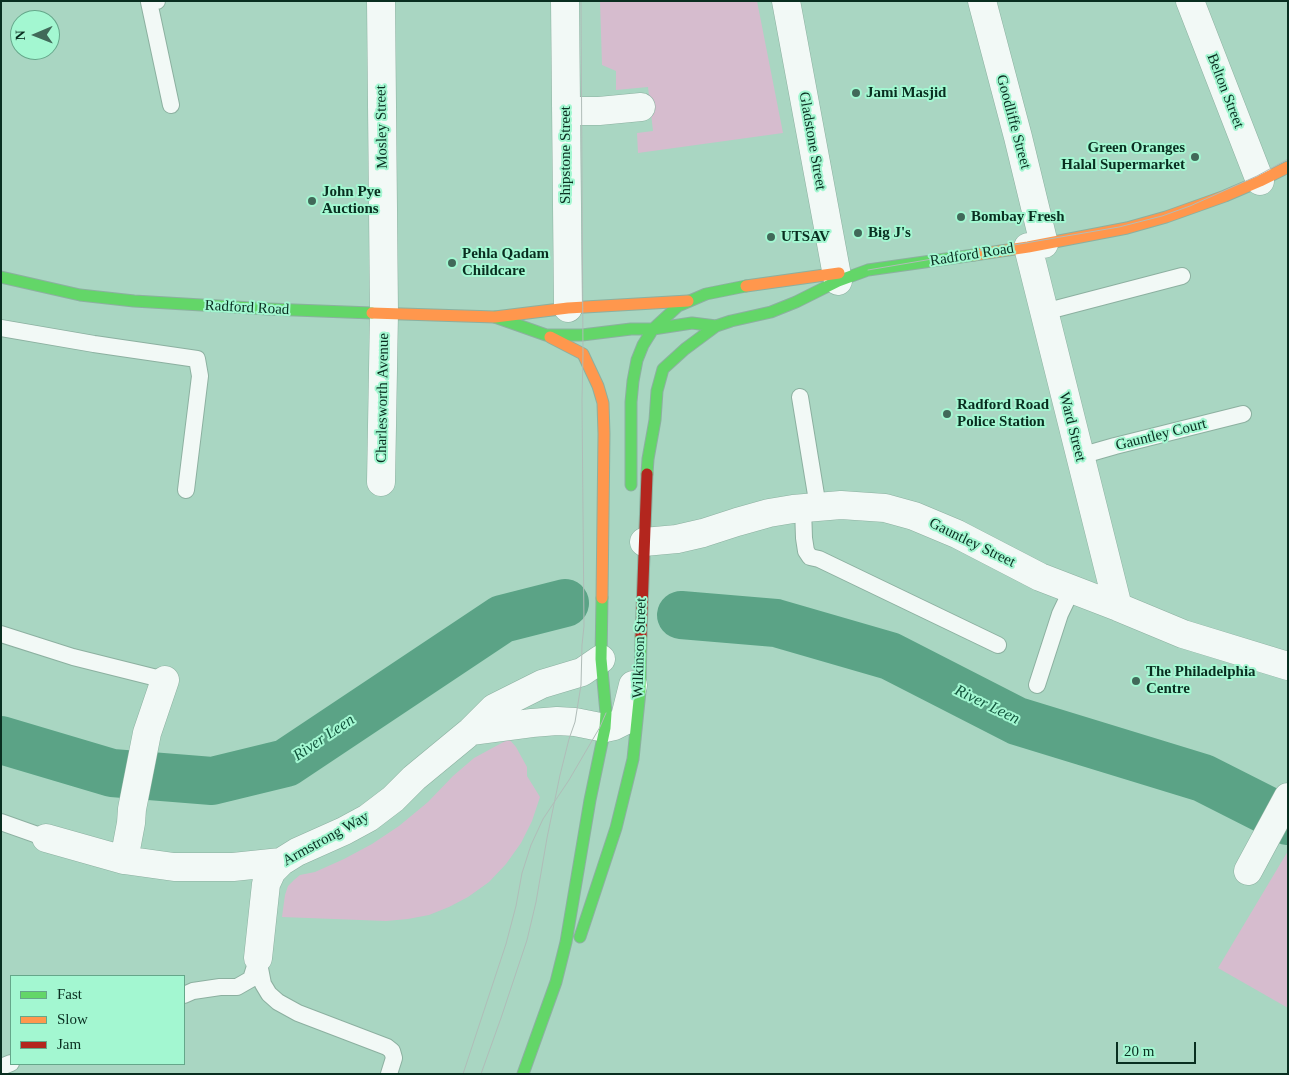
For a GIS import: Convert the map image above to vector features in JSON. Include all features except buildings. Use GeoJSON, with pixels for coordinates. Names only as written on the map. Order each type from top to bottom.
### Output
{"type":"FeatureCollection","features":[{"type":"Feature","properties":{"kind":"street","name":"Mosley Street"},"geometry":{"type":"LineString","coordinates":[[381,1],[384,313]]}},
{"type":"Feature","properties":{"kind":"street","name":"Shipstone Street"},"geometry":{"type":"LineString","coordinates":[[565,1],[568,308]]}},
{"type":"Feature","properties":{"kind":"street","name":"Gladstone Street"},"geometry":{"type":"LineString","coordinates":[[786,1],[837,277]]}},
{"type":"Feature","properties":{"kind":"street","name":"Goodliffe Street"},"geometry":{"type":"LineString","coordinates":[[982,1],[1018,137],[1036,245]]}},
{"type":"Feature","properties":{"kind":"street","name":"Belton Street"},"geometry":{"type":"LineString","coordinates":[[1190,1],[1260,181]]}},
{"type":"Feature","properties":{"kind":"street"},"geometry":{"type":"LineString","coordinates":[[566,111],[599,111],[641,107]]}},
{"type":"Feature","properties":{"kind":"street","name":"Radford Road"},"geometry":{"type":"LineString","coordinates":[[1,277],[80,295],[134,301],[269,310],[495,316],[568,308],[688,301],[706,294],[728,289],[837,277],[868,270],[1036,245],[1127,228],[1166,218],[1225,196],[1288,167]]}},
{"type":"Feature","properties":{"kind":"street","name":"Ward Street"},"geometry":{"type":"LineString","coordinates":[[1036,245],[1044,312],[1118,607]]}},
{"type":"Feature","properties":{"kind":"street","name":"Radford Road"},"geometry":{"type":"LineString","coordinates":[[495,316],[546,336],[582,335],[692,323],[716,326],[771,312],[796,302],[837,277]]}},
{"type":"Feature","properties":{"kind":"street"},"geometry":{"type":"LineString","coordinates":[[631,496],[631,402],[632,381],[637,360],[653,328],[678,306],[688,301]]}},
{"type":"Feature","properties":{"kind":"street","name":"Radford Road"},"geometry":{"type":"LineString","coordinates":[[615,306],[640,314],[653,328],[661,342]]}},
{"type":"Feature","properties":{"kind":"street","name":"Charlesworth Avenue"},"geometry":{"type":"LineString","coordinates":[[381,482],[384,313]]}},
{"type":"Feature","properties":{"kind":"street","name":"Wilkinson Street"},"geometry":{"type":"LineString","coordinates":[[556,982],[582,933],[616,828],[633,759],[640,691],[648,459],[656,420],[657,391],[663,363],[716,326]]}},
{"type":"Feature","properties":{"kind":"street","name":"Wilkinson Street"},"geometry":{"type":"LineString","coordinates":[[523,1074],[556,982],[566,942],[590,800],[606,721],[600,658],[603,403],[598,386],[583,354],[546,336]]}},
{"type":"Feature","properties":{"kind":"street","name":"Gauntley Street"},"geometry":{"type":"LineString","coordinates":[[644,542],[677,539],[768,513],[841,505],[885,508],[914,516],[957,534],[1040,577],[1183,634],[1288,666]]}},
{"type":"Feature","properties":{"kind":"street","name":"Armstrong Way"},"geometry":{"type":"LineString","coordinates":[[258,958],[266,884],[272,872],[281,862],[297,852],[368,818],[393,799],[414,778],[471,731],[494,708],[542,684],[582,672],[600,658]]}},
{"type":"Feature","properties":{"kind":"street"},"geometry":{"type":"LineString","coordinates":[[471,731],[557,721],[606,721],[614,726],[624,721],[640,658]]}},
{"type":"Feature","properties":{"kind":"street"},"geometry":{"type":"LineString","coordinates":[[124,860],[147,733],[165,680]]}},
{"type":"Feature","properties":{"kind":"street"},"geometry":{"type":"LineString","coordinates":[[606,721],[616,691]]}},
{"type":"Feature","properties":{"kind":"street"},"geometry":{"type":"LineString","coordinates":[[1248,871],[1287,799]]}},
{"type":"Feature","properties":{"kind":"street"},"geometry":{"type":"LineString","coordinates":[[46,838],[124,860],[174,867],[233,867],[281,862]]}},
{"type":"Feature","properties":{"kind":"lane"},"geometry":{"type":"LineString","coordinates":[[156,1],[149,2],[171,105]]}},
{"type":"Feature","properties":{"kind":"lane"},"geometry":{"type":"LineString","coordinates":[[1044,312],[1182,276]]}},
{"type":"Feature","properties":{"kind":"lane"},"geometry":{"type":"LineString","coordinates":[[1,328],[197,359],[200,376],[186,490]]}},
{"type":"Feature","properties":{"kind":"lane"},"geometry":{"type":"LineString","coordinates":[[800,397],[811,508],[804,538],[806,551],[810,556],[998,645]]}},
{"type":"Feature","properties":{"kind":"lane","name":"Gauntley Court"},"geometry":{"type":"LineString","coordinates":[[1080,456],[1243,414]]}},
{"type":"Feature","properties":{"kind":"lane"},"geometry":{"type":"LineString","coordinates":[[1037,685],[1060,614],[1072,589]]}},
{"type":"Feature","properties":{"kind":"lane"},"geometry":{"type":"LineString","coordinates":[[1,634],[73,656],[165,680]]}},
{"type":"Feature","properties":{"kind":"lane"},"geometry":{"type":"LineString","coordinates":[[1,822],[46,838]]}},
{"type":"Feature","properties":{"kind":"lane"},"geometry":{"type":"LineString","coordinates":[[185,995],[193,991],[220,987],[237,987],[250,979],[258,958]]}},
{"type":"Feature","properties":{"kind":"lane"},"geometry":{"type":"LineString","coordinates":[[258,958],[263,984],[268,994],[298,1013],[387,1047],[392,1051],[394,1058],[389,1074]]}},
{"type":"Feature","properties":{"kind":"shaded area"},"geometry":{"type":"Polygon","coordinates":[[[600,1],[757,1],[783,133],[638,153],[637,133],[653,131],[648,87],[616,90],[616,71],[602,65],[600,1]]]}},
{"type":"Feature","properties":{"kind":"shaded area"},"geometry":{"type":"Polygon","coordinates":[[[509,739],[516,747],[527,767],[527,776],[540,797],[532,821],[521,843],[506,864],[489,882],[468,897],[449,907],[429,915],[408,919],[386,921],[282,917],[288,886],[300,875],[315,872],[372,844],[399,826],[428,802],[453,776],[474,758],[509,739]]]}},
{"type":"Feature","properties":{"kind":"shaded area"},"geometry":{"type":"Polygon","coordinates":[[[1288,851],[1288,1008],[1218,968],[1288,851]]]}},
{"type":"Feature","properties":{"kind":"waterway","name":"River Leen"},"geometry":{"type":"LineString","coordinates":[[1,740],[112,773],[212,781],[286,763],[502,619],[565,603]]}},
{"type":"Feature","properties":{"kind":"waterway","name":"River Leen"},"geometry":{"type":"LineString","coordinates":[[681,615],[776,623],[890,656],[1017,721],[1203,778],[1288,821]]}},
{"type":"Feature","properties":{"kind":"tram line"},"geometry":{"type":"LineString","coordinates":[[481,1074],[527,940],[560,775],[575,722],[581,685],[584,626],[581,1]]}},
{"type":"Feature","properties":{"kind":"tram line"},"geometry":{"type":"LineString","coordinates":[[868,270],[1119,227],[1162,216],[1190,206],[1257,176],[1288,159]]}},
{"type":"Feature","properties":{"kind":"tram line"},"geometry":{"type":"LineString","coordinates":[[463,1074],[506,944],[522,873],[531,845],[543,819],[569,780],[600,727],[606,713]]}},
{"type":"Feature","properties":{"kind":"traffic: fast"},"geometry":{"type":"LineString","coordinates":[[495,317],[546,335],[582,335],[631,329],[653,329],[692,323],[716,326],[771,312],[838,281],[868,270],[974,255]]}},
{"type":"Feature","properties":{"kind":"traffic: fast"},"geometry":{"type":"LineString","coordinates":[[1,277],[80,295],[134,301],[372,313]]}},
{"type":"Feature","properties":{"kind":"traffic: fast"},"geometry":{"type":"LineString","coordinates":[[631,485],[631,402],[637,360],[643,345],[653,329],[678,306],[706,294],[746,286]]}},
{"type":"Feature","properties":{"kind":"traffic: fast"},"geometry":{"type":"LineString","coordinates":[[647,474],[657,391],[663,369],[685,349],[716,326]]}},
{"type":"Feature","properties":{"kind":"traffic: fast"},"geometry":{"type":"LineString","coordinates":[[523,1074],[556,982],[566,942],[590,800],[605,728],[606,713],[601,659],[602,598]]}},
{"type":"Feature","properties":{"kind":"traffic: fast"},"geometry":{"type":"LineString","coordinates":[[580,937],[616,828],[633,759],[640,691],[641,636]]}},
{"type":"Feature","properties":{"kind":"traffic: slow"},"geometry":{"type":"LineString","coordinates":[[974,255],[1028,247],[1127,228],[1166,217],[1225,196],[1288,167]]}},
{"type":"Feature","properties":{"kind":"traffic: slow"},"geometry":{"type":"LineString","coordinates":[[746,286],[839,273]]}},
{"type":"Feature","properties":{"kind":"traffic: slow"},"geometry":{"type":"LineString","coordinates":[[372,313],[495,317],[568,308],[688,301]]}},
{"type":"Feature","properties":{"kind":"traffic: slow"},"geometry":{"type":"LineString","coordinates":[[550,337],[583,354],[598,386],[603,403],[602,598]]}},
{"type":"Feature","properties":{"kind":"traffic: jam"},"geometry":{"type":"LineString","coordinates":[[641,636],[647,474]]}},
{"type":"Feature","properties":{"kind":"place","name":"Jami Masjid"},"geometry":{"type":"Point","coordinates":[856,93]}},
{"type":"Feature","properties":{"kind":"place","name":"Green Oranges Halal Supermarket"},"geometry":{"type":"Point","coordinates":[1195,157]}},
{"type":"Feature","properties":{"kind":"place","name":"John Pye Auctions"},"geometry":{"type":"Point","coordinates":[312,201]}},
{"type":"Feature","properties":{"kind":"place","name":"Bombay Fresh"},"geometry":{"type":"Point","coordinates":[961,217]}},
{"type":"Feature","properties":{"kind":"place","name":"Big J's"},"geometry":{"type":"Point","coordinates":[858,233]}},
{"type":"Feature","properties":{"kind":"place","name":"UTSAV"},"geometry":{"type":"Point","coordinates":[771,237]}},
{"type":"Feature","properties":{"kind":"place","name":"Pehla Qadam Childcare"},"geometry":{"type":"Point","coordinates":[452,263]}},
{"type":"Feature","properties":{"kind":"place","name":"Radford Road Police Station"},"geometry":{"type":"Point","coordinates":[947,414]}},
{"type":"Feature","properties":{"kind":"place","name":"The Philadelphia Centre"},"geometry":{"type":"Point","coordinates":[1136,681]}}]}
